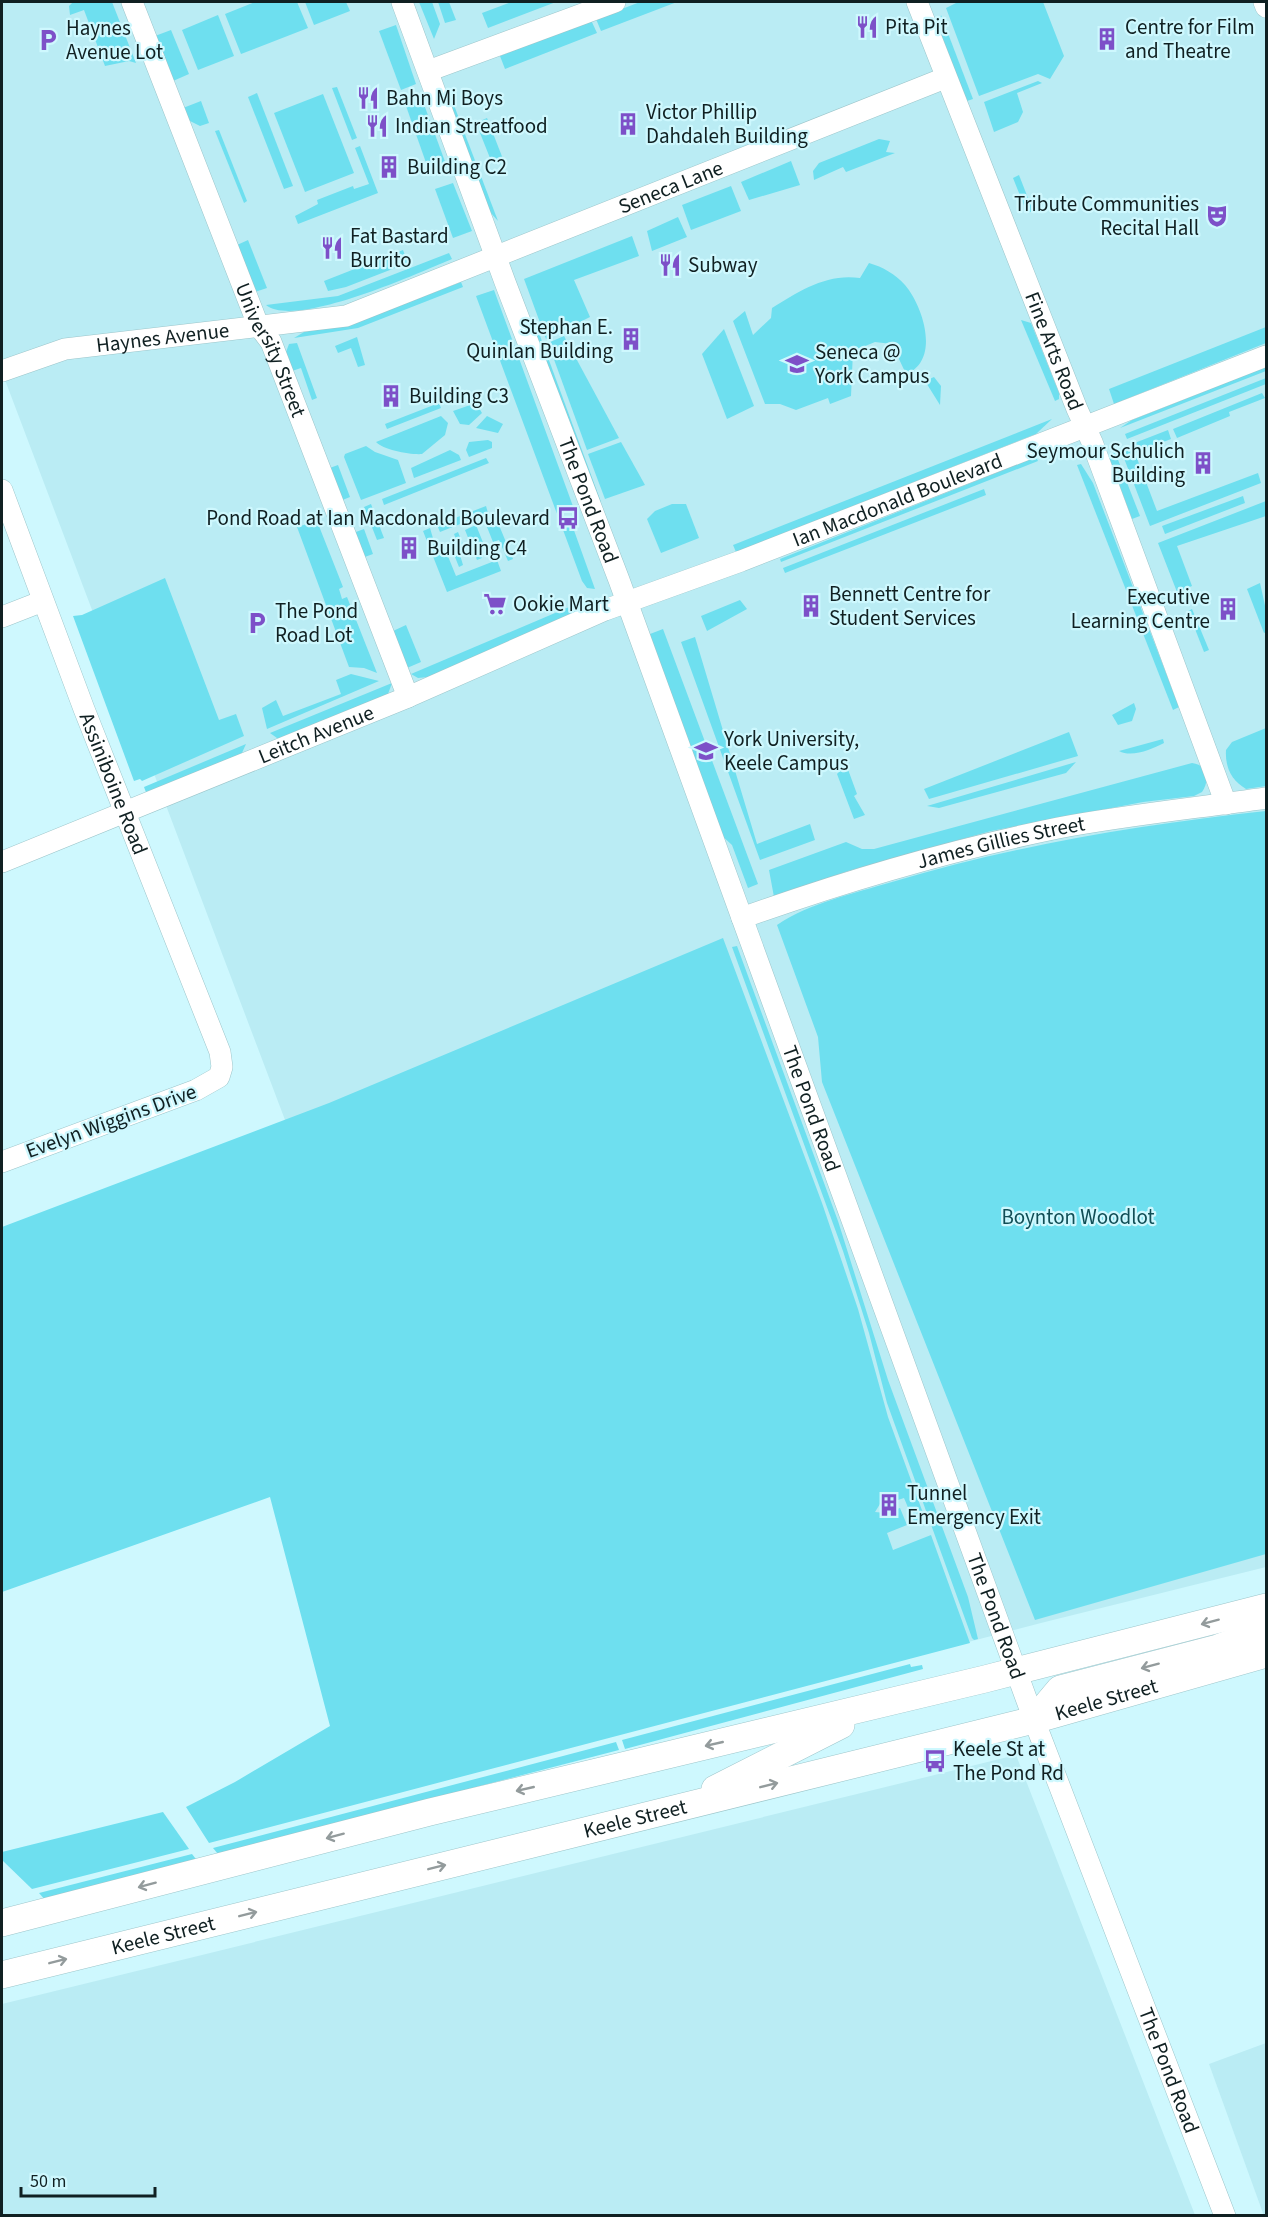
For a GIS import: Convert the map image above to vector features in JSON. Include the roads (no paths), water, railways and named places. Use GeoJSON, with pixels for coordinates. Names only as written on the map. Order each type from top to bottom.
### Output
{"type":"FeatureCollection","features":[{"type":"Feature","properties":{"kind":"main road"},"geometry":{"type":"LineString","coordinates":[[2,1923],[430,1812],[1016,1671],[1266,1607]]}},
{"type":"Feature","properties":{"kind":"main road"},"geometry":{"type":"LineString","coordinates":[[1034,1720],[1060,1689],[1218,1648],[1266,1630]]}},
{"type":"Feature","properties":{"kind":"main road","name":"Keele Street"},"geometry":{"type":"LineString","coordinates":[[2,1975],[1034,1720],[1266,1654]]}},
{"type":"Feature","properties":{"kind":"main road"},"geometry":{"type":"LineString","coordinates":[[681,1807],[750,1769],[841,1725],[988,1688],[1016,1671]]}},
{"type":"Feature","properties":{"kind":"street","name":"University Street"},"geometry":{"type":"LineString","coordinates":[[132,2],[258,325],[272,342],[408,697]]}},
{"type":"Feature","properties":{"kind":"street","name":"The Pond Road"},"geometry":{"type":"LineString","coordinates":[[402,2],[627,603],[1034,1720],[1225,2216]]}},
{"type":"Feature","properties":{"kind":"street"},"geometry":{"type":"LineString","coordinates":[[428,71],[615,2]]}},
{"type":"Feature","properties":{"kind":"street","name":"Fine Arts Road"},"geometry":{"type":"LineString","coordinates":[[917,2],[945,78],[1085,427],[1226,804]]}},
{"type":"Feature","properties":{"kind":"street"},"geometry":{"type":"LineString","coordinates":[[1264,2],[1266,7]]}},
{"type":"Feature","properties":{"kind":"street","name":"Seneca Lane"},"geometry":{"type":"LineString","coordinates":[[496,258],[945,78]]}},
{"type":"Feature","properties":{"kind":"street","name":"Haynes Avenue"},"geometry":{"type":"LineString","coordinates":[[2,371],[65,349],[346,316],[496,258]]}},
{"type":"Feature","properties":{"kind":"street","name":"Ian Macdonald Boulevard"},"geometry":{"type":"LineString","coordinates":[[627,603],[1266,356]]}},
{"type":"Feature","properties":{"kind":"street","name":"Assiniboine Road"},"geometry":{"type":"LineString","coordinates":[[2,490],[43,601],[220,1052],[222,1067],[219,1077]]}},
{"type":"Feature","properties":{"kind":"street"},"geometry":{"type":"LineString","coordinates":[[2,617],[43,601]]}},
{"type":"Feature","properties":{"kind":"street","name":"Leitch Avenue"},"geometry":{"type":"LineString","coordinates":[[2,862],[408,697],[605,610],[627,603]]}},
{"type":"Feature","properties":{"kind":"street","name":"James Gillies Street"},"geometry":{"type":"LineString","coordinates":[[742,918],[973,847],[1061,828],[1266,798]]}},
{"type":"Feature","properties":{"kind":"street","name":"Evelyn Wiggins Drive"},"geometry":{"type":"LineString","coordinates":[[2,1162],[196,1090],[219,1077]]}},
{"type":"Feature","properties":{"kind":"place","name":"Pita Pit"},"geometry":{"type":"Point","coordinates":[867,27]}},
{"type":"Feature","properties":{"kind":"place","name":"Centre for Film and Theatre"},"geometry":{"type":"Point","coordinates":[1107,39]}},
{"type":"Feature","properties":{"kind":"place","name":"Haynes Avenue Lot"},"geometry":{"type":"Point","coordinates":[48,40]}},
{"type":"Feature","properties":{"kind":"place","name":"Bahn Mi Boys"},"geometry":{"type":"Point","coordinates":[368,98]}},
{"type":"Feature","properties":{"kind":"place","name":"Victor Phillip Dahdaleh Building"},"geometry":{"type":"Point","coordinates":[628,124]}},
{"type":"Feature","properties":{"kind":"place","name":"Indian Streatfood"},"geometry":{"type":"Point","coordinates":[377,126]}},
{"type":"Feature","properties":{"kind":"place","name":"Building C2"},"geometry":{"type":"Point","coordinates":[389,167]}},
{"type":"Feature","properties":{"kind":"place","name":"Tribute Communities Recital Hall"},"geometry":{"type":"Point","coordinates":[1217,216]}},
{"type":"Feature","properties":{"kind":"place","name":"Fat Bastard Burrito"},"geometry":{"type":"Point","coordinates":[332,248]}},
{"type":"Feature","properties":{"kind":"place","name":"Subway"},"geometry":{"type":"Point","coordinates":[670,265]}},
{"type":"Feature","properties":{"kind":"place","name":"Stephan E. Quinlan Building"},"geometry":{"type":"Point","coordinates":[631,339]}},
{"type":"Feature","properties":{"kind":"place","name":"Seneca @ York Campus"},"geometry":{"type":"Point","coordinates":[797,364]}},
{"type":"Feature","properties":{"kind":"place","name":"Building C3"},"geometry":{"type":"Point","coordinates":[391,396]}},
{"type":"Feature","properties":{"kind":"place","name":"Seymour Schulich Building"},"geometry":{"type":"Point","coordinates":[1203,463]}},
{"type":"Feature","properties":{"kind":"place","name":"Pond Road at Ian Macdonald Boulevard"},"geometry":{"type":"Point","coordinates":[568,518]}},
{"type":"Feature","properties":{"kind":"place","name":"Building C4"},"geometry":{"type":"Point","coordinates":[409,548]}},
{"type":"Feature","properties":{"kind":"place","name":"Ookie Mart"},"geometry":{"type":"Point","coordinates":[495,604]}},
{"type":"Feature","properties":{"kind":"place","name":"Bennett Centre for Student Services"},"geometry":{"type":"Point","coordinates":[811,606]}},
{"type":"Feature","properties":{"kind":"place","name":"Executive Learning Centre"},"geometry":{"type":"Point","coordinates":[1228,609]}},
{"type":"Feature","properties":{"kind":"place","name":"The Pond Road Lot"},"geometry":{"type":"Point","coordinates":[257,623]}},
{"type":"Feature","properties":{"kind":"place","name":"York University, Keele Campus"},"geometry":{"type":"Point","coordinates":[706,751]}},
{"type":"Feature","properties":{"kind":"place","name":"Tunnel Emergency Exit"},"geometry":{"type":"Point","coordinates":[889,1505]}},
{"type":"Feature","properties":{"kind":"place","name":"Keele St at The Pond Rd"},"geometry":{"type":"Point","coordinates":[935,1761]}},
{"type":"Feature","properties":{"kind":"park label","name":"Boynton Woodlot"},"geometry":{"type":"Point","coordinates":[1078,1217]}}]}
